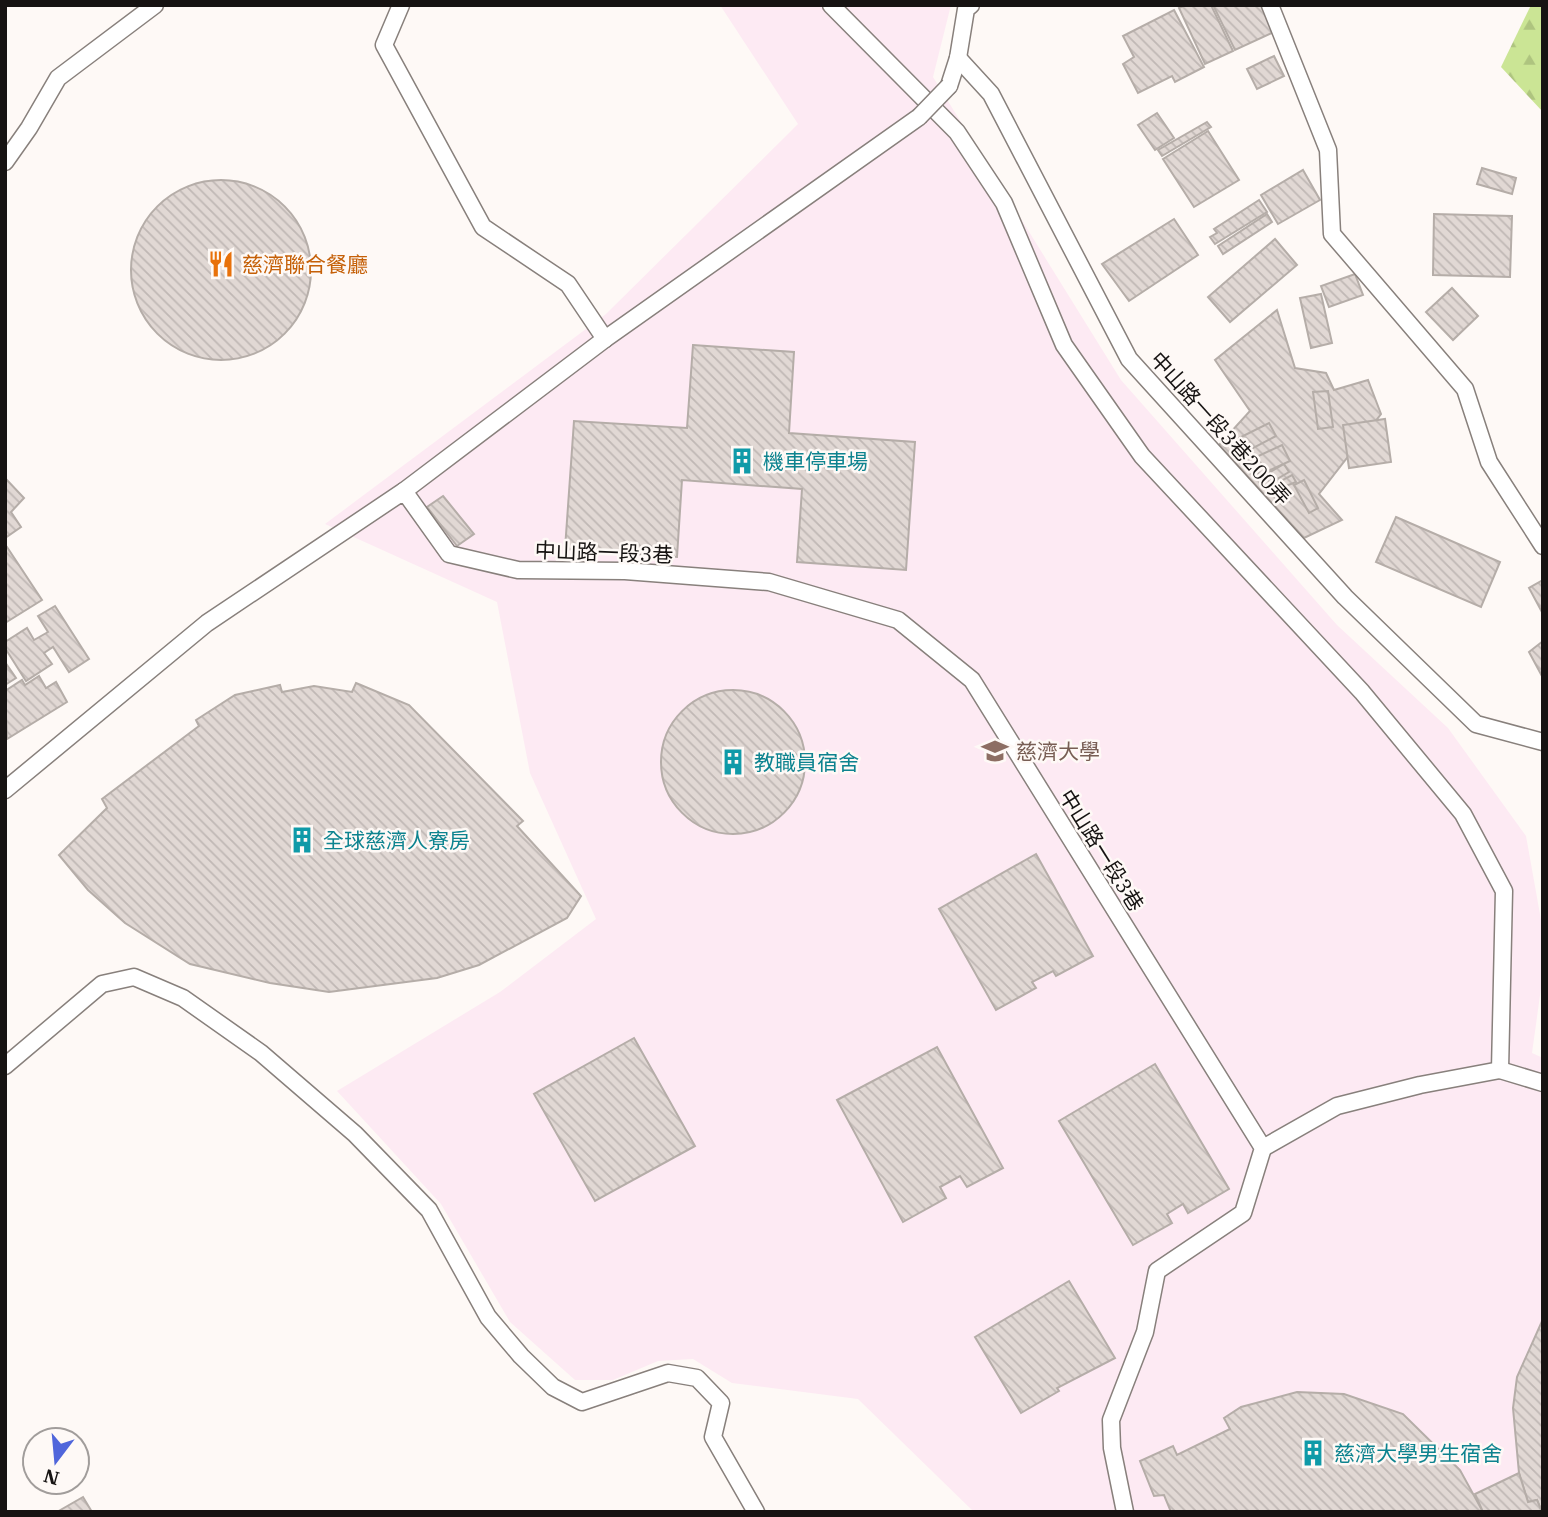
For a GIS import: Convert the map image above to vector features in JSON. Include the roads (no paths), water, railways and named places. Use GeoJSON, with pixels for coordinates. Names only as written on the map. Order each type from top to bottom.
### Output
{"type":"FeatureCollection","features":[{"type":"Feature","properties":{"kind":"lane"},"geometry":{"type":"LineString","coordinates":[[5,162],[29,128],[58,78],[155,5]]}},
{"type":"Feature","properties":{"kind":"lane"},"geometry":{"type":"LineString","coordinates":[[401,5],[384,45],[483,227],[568,284],[605,339]]}},
{"type":"Feature","properties":{"kind":"lane"},"geometry":{"type":"LineString","coordinates":[[831,5],[957,132],[1004,203],[1064,345],[1142,456],[1362,692],[1463,814],[1504,891],[1500,1070]]}},
{"type":"Feature","properties":{"kind":"lane"},"geometry":{"type":"LineString","coordinates":[[5,790],[207,623],[404,491],[605,339],[919,117],[948,86],[958,58],[966,9],[971,5]]}},
{"type":"Feature","properties":{"kind":"lane"},"geometry":{"type":"LineString","coordinates":[[1270,5],[1328,150],[1332,234],[1465,389],[1489,462],[1543,546]]}},
{"type":"Feature","properties":{"kind":"lane","name":"中山路一段3巷200弄"},"geometry":{"type":"LineString","coordinates":[[958,58],[991,94],[1129,359],[1345,597],[1476,724],[1543,741]]}},
{"type":"Feature","properties":{"kind":"lane","name":"中山路一段3巷"},"geometry":{"type":"LineString","coordinates":[[404,491],[449,554],[518,570],[625,571],[769,582],[898,620],[972,680],[1263,1148]]}},
{"type":"Feature","properties":{"kind":"lane"},"geometry":{"type":"LineString","coordinates":[[5,1066],[102,984],[134,977],[183,998],[261,1053],[355,1134],[429,1210],[488,1317],[521,1356],[554,1387],[582,1402],[668,1373],[698,1378],[721,1403],[713,1437],[756,1512]]}},
{"type":"Feature","properties":{"kind":"lane"},"geometry":{"type":"LineString","coordinates":[[1125,1512],[1111,1448],[1111,1420],[1145,1332],[1157,1271],[1243,1213],[1263,1148],[1337,1106],[1420,1085],[1500,1070],[1543,1083]]}},
{"type":"Feature","properties":{"kind":"place","name":"慈濟聯合餐廳"},"geometry":{"type":"Point","coordinates":[221,264]}},
{"type":"Feature","properties":{"kind":"place","name":"機車停車場"},"geometry":{"type":"Point","coordinates":[742,461]}},
{"type":"Feature","properties":{"kind":"place","name":"慈濟大學"},"geometry":{"type":"Point","coordinates":[995,751]}},
{"type":"Feature","properties":{"kind":"place","name":"教職員宿舍"},"geometry":{"type":"Point","coordinates":[733,762]}},
{"type":"Feature","properties":{"kind":"place","name":"全球慈濟人寮房"},"geometry":{"type":"Point","coordinates":[302,840]}},
{"type":"Feature","properties":{"kind":"place","name":"慈濟大學男生宿舍"},"geometry":{"type":"Point","coordinates":[1313,1453]}}]}
